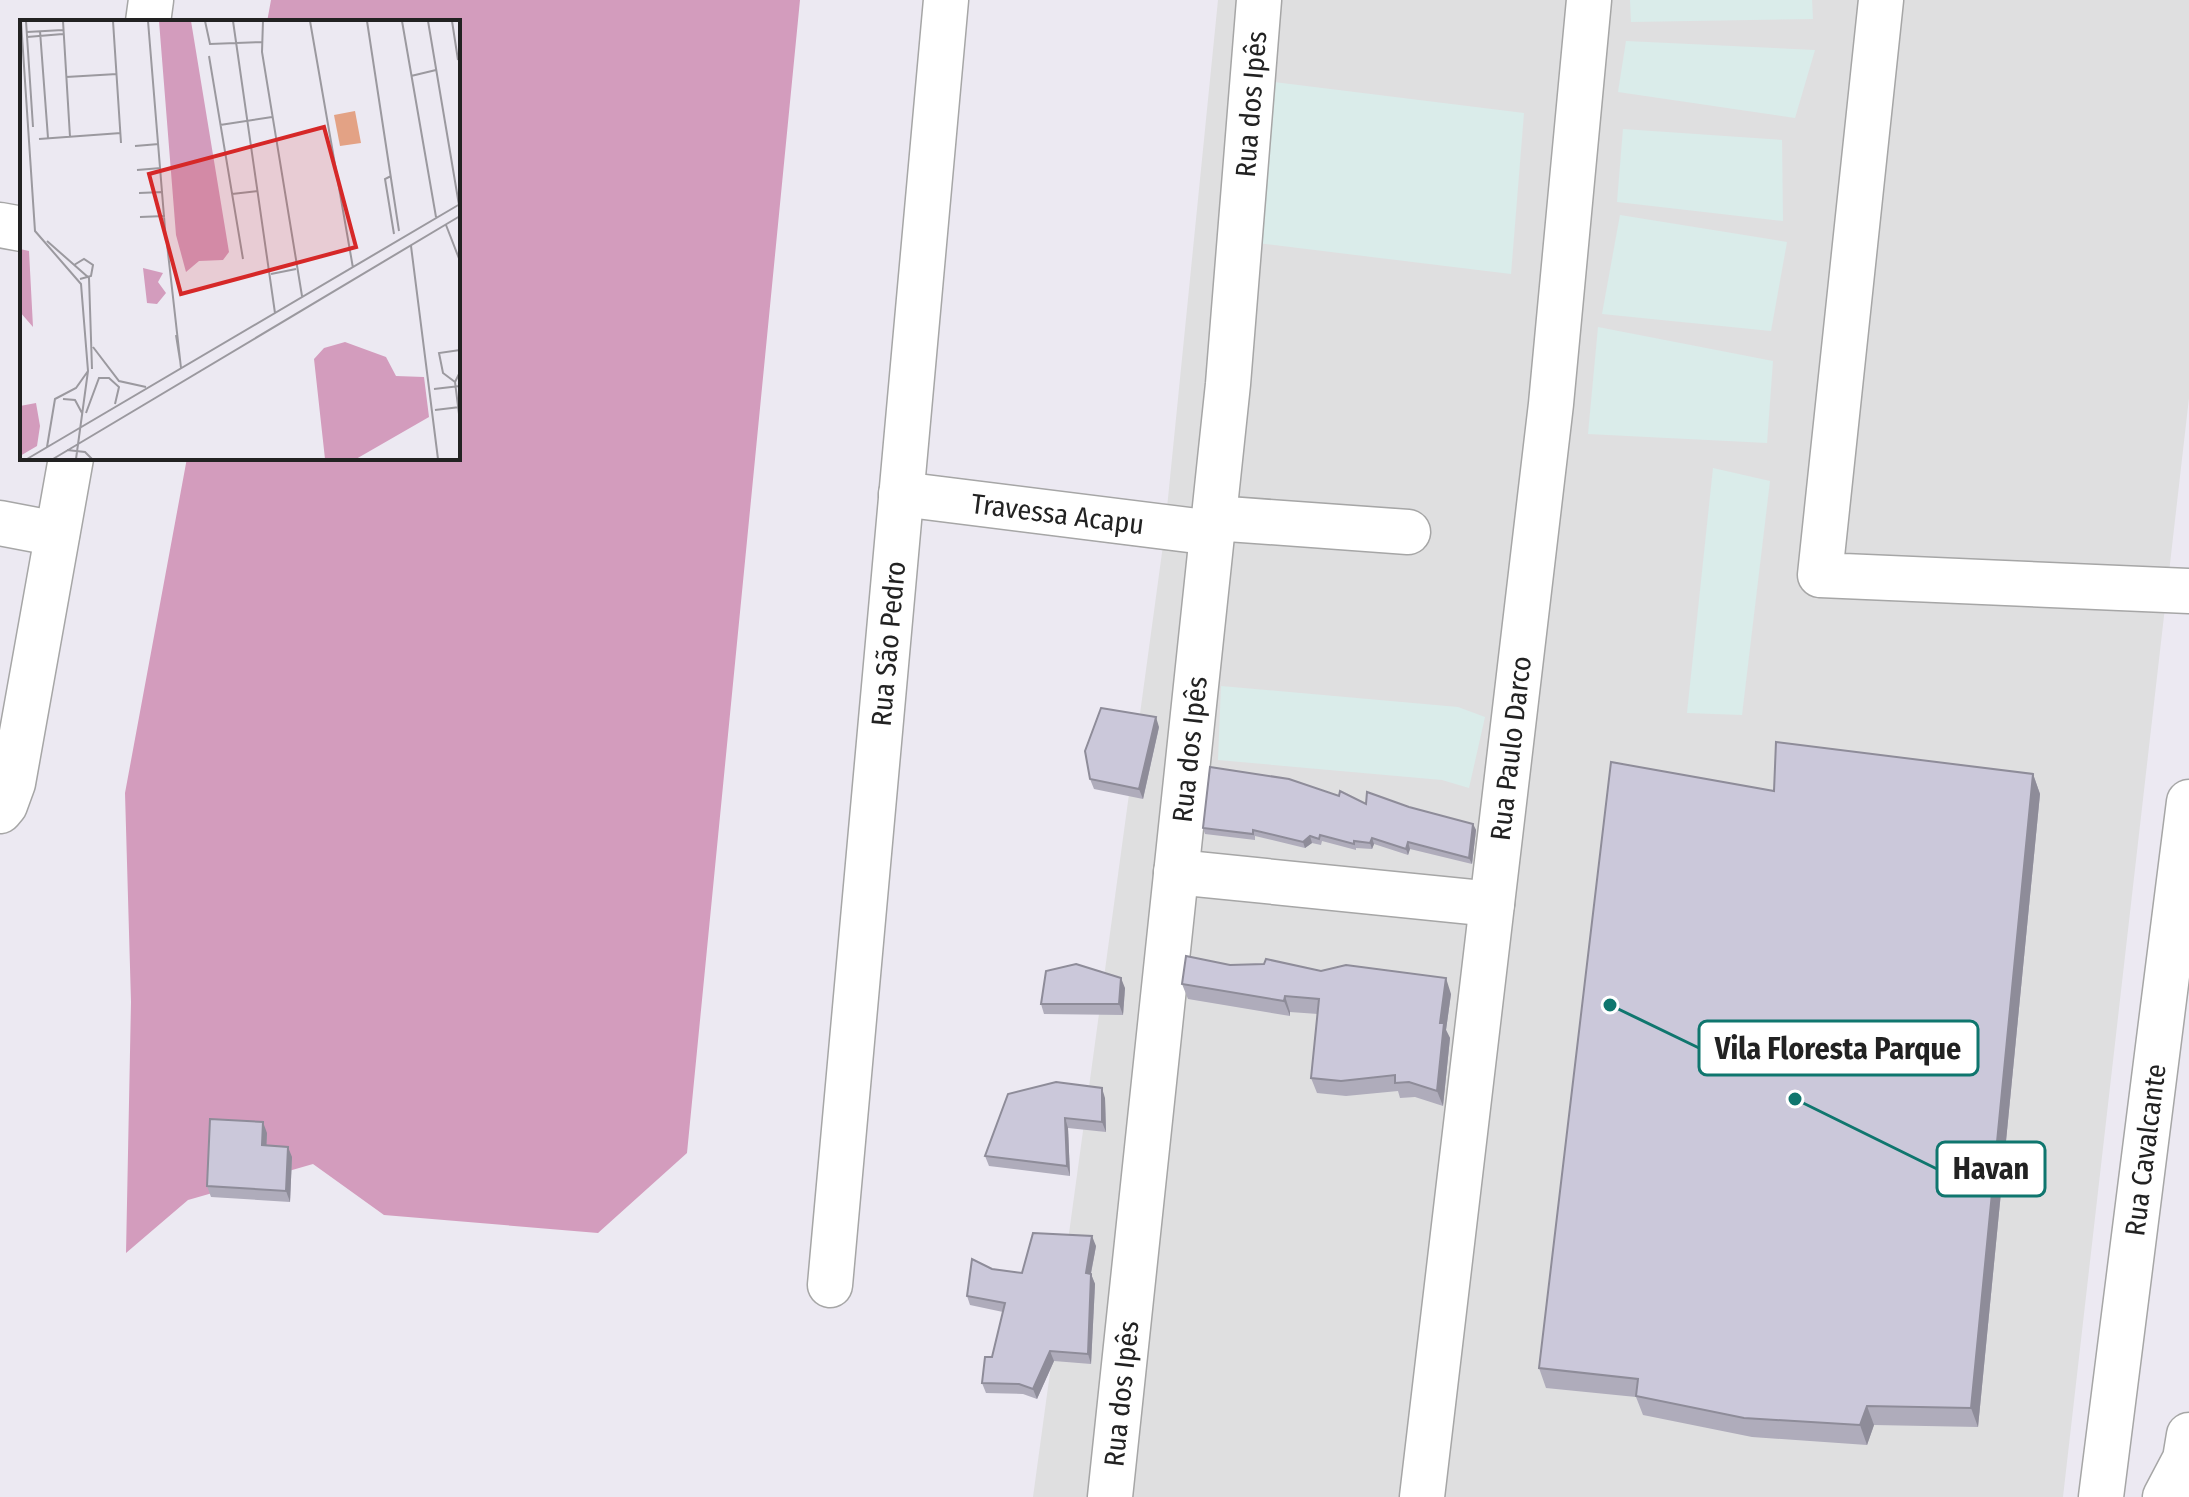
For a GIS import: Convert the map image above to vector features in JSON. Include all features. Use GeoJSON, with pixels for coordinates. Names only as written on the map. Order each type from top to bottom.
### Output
{"type":"FeatureCollection","features":[{"type":"Feature","properties":{"kind":"street"},"geometry":{"type":"LineString","coordinates":[[148,20],[151,0]]}},
{"type":"Feature","properties":{"kind":"street","name":"Rua São Pedro"},"geometry":{"type":"LineString","coordinates":[[830,1285],[946,0]]}},
{"type":"Feature","properties":{"kind":"street","name":"Rua dos Ipês"},"geometry":{"type":"LineString","coordinates":[[1110,1497],[1214,525],[1259,0]]}},
{"type":"Feature","properties":{"kind":"street","name":"Rua Paulo Darco"},"geometry":{"type":"LineString","coordinates":[[1422,1497],[1551,404],[1589,0]]}},
{"type":"Feature","properties":{"kind":"street"},"geometry":{"type":"LineString","coordinates":[[1881,0],[1820,575],[2189,591]]}},
{"type":"Feature","properties":{"kind":"street"},"geometry":{"type":"LineString","coordinates":[[0,225],[20,229]]}},
{"type":"Feature","properties":{"kind":"street"},"geometry":{"type":"LineString","coordinates":[[0,811],[13,783],[71,460]]}},
{"type":"Feature","properties":{"kind":"street","name":"Travessa Acapu"},"geometry":{"type":"LineString","coordinates":[[901,494],[1214,525],[1408,532]]}},
{"type":"Feature","properties":{"kind":"street"},"geometry":{"type":"LineString","coordinates":[[0,523],[57,534]]}},
{"type":"Feature","properties":{"kind":"street","name":"Rua Cavalcante"},"geometry":{"type":"LineString","coordinates":[[2101,1497],[2189,802]]}},
{"type":"Feature","properties":{"kind":"street"},"geometry":{"type":"LineString","coordinates":[[1176,872],[1492,904]]}},
{"type":"Feature","properties":{"kind":"street"},"geometry":{"type":"LineString","coordinates":[[2165,1497],[2185,1459],[2189,1435]]}},
{"type":"Feature","properties":{"kind":"shaded area"},"geometry":{"type":"Polygon","coordinates":[[[271,0],[800,0],[687,1153],[598,1233],[384,1215],[313,1164],[188,1200],[126,1253],[131,1002],[125,793],[187,460],[460,460],[460,20],[267,20],[271,0]]]}},
{"type":"Feature","properties":{"kind":"shaded area"},"geometry":{"type":"Polygon","coordinates":[[[1218,0],[2189,0],[2189,398],[2063,1497],[1033,1497],[1164,538],[1218,0]]]}},
{"type":"Feature","properties":{"kind":"shaded area"},"geometry":{"type":"Polygon","coordinates":[[[1630,0],[1812,0],[1813,19],[1631,22],[1630,0]]]}},
{"type":"Feature","properties":{"kind":"shaded area"},"geometry":{"type":"Polygon","coordinates":[[[1626,41],[1815,50],[1795,118],[1618,92],[1626,41]]]}},
{"type":"Feature","properties":{"kind":"shaded area"},"geometry":{"type":"Polygon","coordinates":[[[1266,81],[1524,113],[1511,274],[1257,243],[1266,81]]]}},
{"type":"Feature","properties":{"kind":"shaded area"},"geometry":{"type":"Polygon","coordinates":[[[1623,129],[1782,140],[1783,221],[1617,202],[1623,129]]]}},
{"type":"Feature","properties":{"kind":"shaded area"},"geometry":{"type":"Polygon","coordinates":[[[1620,215],[1787,242],[1771,331],[1602,314],[1620,215]]]}},
{"type":"Feature","properties":{"kind":"shaded area"},"geometry":{"type":"Polygon","coordinates":[[[1598,327],[1773,361],[1767,443],[1588,434],[1598,327]]]}},
{"type":"Feature","properties":{"kind":"shaded area"},"geometry":{"type":"Polygon","coordinates":[[[1713,468],[1770,481],[1742,715],[1687,713],[1713,468]]]}},
{"type":"Feature","properties":{"kind":"shaded area"},"geometry":{"type":"Polygon","coordinates":[[[1221,686],[1458,707],[1485,717],[1469,788],[1442,780],[1218,760],[1221,686]]]}},
{"type":"Feature","properties":{"kind":"building"},"geometry":{"type":"Polygon","coordinates":[[[1101,708],[1156,717],[1139,789],[1090,779],[1085,751],[1101,708]]]}},
{"type":"Feature","properties":{"kind":"building"},"geometry":{"type":"Polygon","coordinates":[[[1776,742],[2033,774],[1971,1408],[1867,1406],[1860,1425],[1744,1418],[1636,1396],[1638,1379],[1539,1368],[1611,762],[1774,791],[1776,742]]]}},
{"type":"Feature","properties":{"kind":"building"},"geometry":{"type":"Polygon","coordinates":[[[1210,767],[1289,779],[1339,796],[1340,791],[1366,804],[1367,792],[1473,824],[1469,858],[1408,842],[1406,849],[1372,838],[1370,843],[1354,841],[1354,844],[1320,835],[1319,839],[1310,836],[1303,842],[1253,830],[1253,834],[1203,828],[1210,767]]]}},
{"type":"Feature","properties":{"kind":"building"},"geometry":{"type":"Polygon","coordinates":[[[1186,956],[1230,965],[1264,964],[1266,959],[1321,971],[1346,965],[1446,978],[1440,1023],[1444,1023],[1437,1091],[1409,1082],[1395,1083],[1395,1075],[1341,1081],[1311,1078],[1319,999],[1285,996],[1284,1001],[1182,984],[1186,956]]]}},
{"type":"Feature","properties":{"kind":"building"},"geometry":{"type":"Polygon","coordinates":[[[1076,964],[1121,978],[1119,1004],[1041,1004],[1046,971],[1076,964]]]}},
{"type":"Feature","properties":{"kind":"building"},"geometry":{"type":"Polygon","coordinates":[[[1056,1082],[1102,1088],[1102,1122],[1065,1118],[1067,1166],[985,1156],[1008,1094],[1056,1082]]]}},
{"type":"Feature","properties":{"kind":"building"},"geometry":{"type":"Polygon","coordinates":[[[210,1119],[263,1122],[262,1145],[288,1147],[286,1191],[207,1186],[210,1119]]]}},
{"type":"Feature","properties":{"kind":"building"},"geometry":{"type":"Polygon","coordinates":[[[1033,1233],[1092,1236],[1086,1273],[1091,1274],[1088,1354],[1050,1351],[1033,1389],[1019,1384],[982,1383],[985,1357],[992,1357],[1005,1303],[967,1296],[972,1259],[992,1269],[1022,1273],[1033,1233]]]}},
{"type":"Feature","properties":{"kind":"place","name":"Vila Floresta Parque"},"geometry":{"type":"Point","coordinates":[1610,1005]}},
{"type":"Feature","properties":{"kind":"place","name":"Havan"},"geometry":{"type":"Point","coordinates":[1795,1099]}}]}
